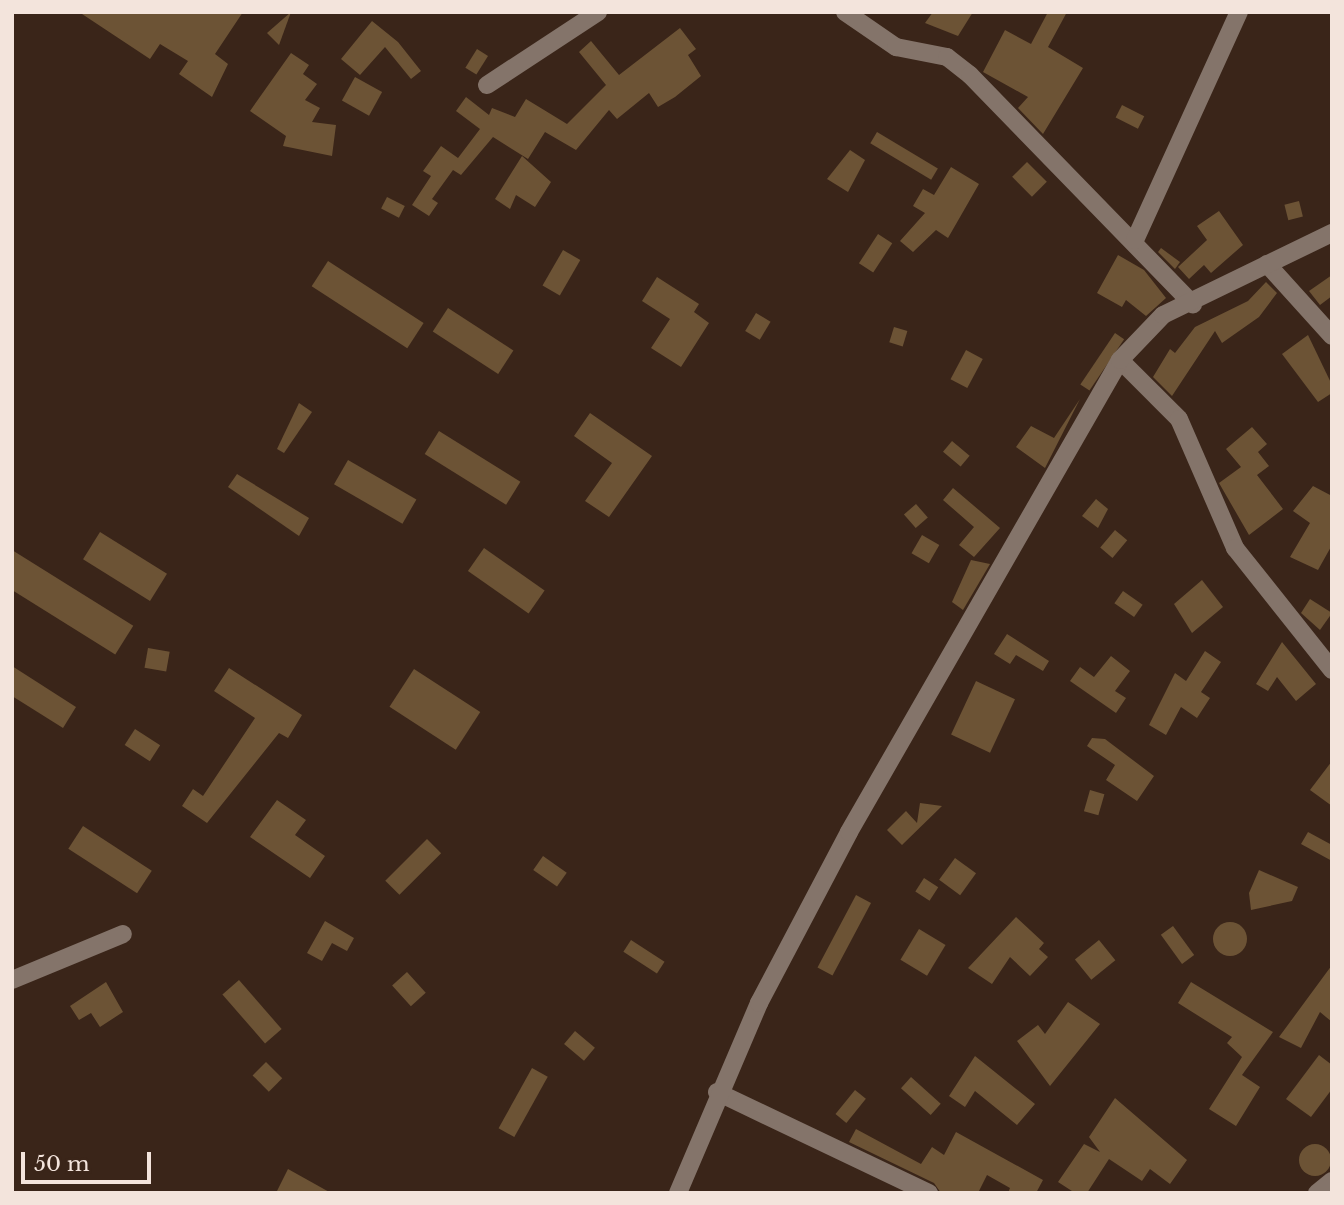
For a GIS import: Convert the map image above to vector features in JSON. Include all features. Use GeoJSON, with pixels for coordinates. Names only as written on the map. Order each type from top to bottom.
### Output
{"type":"FeatureCollection","features":[{"type":"Feature","properties":{"kind":"street"},"geometry":{"type":"LineString","coordinates":[[487,85],[598,12]]}},
{"type":"Feature","properties":{"kind":"street"},"geometry":{"type":"LineString","coordinates":[[845,12],[896,47],[947,57],[970,75],[1135,240],[1193,304]]}},
{"type":"Feature","properties":{"kind":"street"},"geometry":{"type":"LineString","coordinates":[[1135,240],[1239,12]]}},
{"type":"Feature","properties":{"kind":"street"},"geometry":{"type":"LineString","coordinates":[[678,1193],[717,1092],[849,832],[1120,360],[1163,315],[1193,304],[1332,233]]}},
{"type":"Feature","properties":{"kind":"street"},"geometry":{"type":"LineString","coordinates":[[1267,264],[1332,336]]}},
{"type":"Feature","properties":{"kind":"street"},"geometry":{"type":"LineString","coordinates":[[1120,360],[1179,419],[1236,548],[1332,670]]}},
{"type":"Feature","properties":{"kind":"street"},"geometry":{"type":"LineString","coordinates":[[12,980],[123,934]]}},
{"type":"Feature","properties":{"kind":"street"},"geometry":{"type":"LineString","coordinates":[[717,1092],[929,1193]]}},
{"type":"Feature","properties":{"kind":"street"},"geometry":{"type":"LineString","coordinates":[[1317,1193],[1332,1181]]}},
{"type":"Feature","properties":{"kind":"building"},"geometry":{"type":"Polygon","coordinates":[[[79,12],[243,12],[215,54],[228,64],[212,97],[179,74],[188,61],[160,44],[150,59],[79,12]]]}},
{"type":"Feature","properties":{"kind":"building"},"geometry":{"type":"Polygon","coordinates":[[[291,12],[279,45],[267,33],[291,12]]]}},
{"type":"Feature","properties":{"kind":"building"},"geometry":{"type":"Polygon","coordinates":[[[933,12],[973,12],[958,36],[925,23],[933,12]]]}},
{"type":"Feature","properties":{"kind":"building"},"geometry":{"type":"Polygon","coordinates":[[[1048,12],[1067,12],[1048,47],[1083,68],[1043,134],[1018,108],[1028,97],[983,72],[1005,30],[1031,44],[1048,12]]]}},
{"type":"Feature","properties":{"kind":"building"},"geometry":{"type":"Polygon","coordinates":[[[372,21],[398,42],[421,71],[411,79],[385,47],[360,75],[341,59],[372,21]]]}},
{"type":"Feature","properties":{"kind":"building"},"geometry":{"type":"Polygon","coordinates":[[[680,28],[696,49],[688,55],[701,76],[675,97],[658,107],[649,93],[617,119],[609,110],[576,150],[545,132],[528,159],[493,137],[461,175],[453,170],[432,199],[438,203],[429,216],[412,205],[431,176],[423,171],[441,146],[458,158],[480,129],[456,111],[466,97],[489,115],[492,108],[515,117],[526,99],[567,124],[606,85],[579,52],[591,41],[619,75],[680,28]]]}},
{"type":"Feature","properties":{"kind":"building"},"geometry":{"type":"Polygon","coordinates":[[[477,49],[488,56],[476,75],[465,68],[477,49]]]}},
{"type":"Feature","properties":{"kind":"building"},"geometry":{"type":"Polygon","coordinates":[[[291,53],[309,65],[303,74],[317,84],[305,100],[320,108],[312,122],[336,125],[332,156],[283,146],[286,136],[250,111],[291,53]]]}},
{"type":"Feature","properties":{"kind":"building"},"geometry":{"type":"Polygon","coordinates":[[[355,77],[382,92],[369,116],[342,101],[355,77]]]}},
{"type":"Feature","properties":{"kind":"building"},"geometry":{"type":"Polygon","coordinates":[[[1122,105],[1144,116],[1138,129],[1116,117],[1122,105]]]}},
{"type":"Feature","properties":{"kind":"building"},"geometry":{"type":"Polygon","coordinates":[[[877,132],[938,169],[931,180],[870,143],[877,132]]]}},
{"type":"Feature","properties":{"kind":"building"},"geometry":{"type":"Polygon","coordinates":[[[850,150],[865,160],[848,192],[827,179],[850,150]]]}},
{"type":"Feature","properties":{"kind":"building"},"geometry":{"type":"Polygon","coordinates":[[[522,156],[551,182],[535,207],[516,195],[510,209],[495,199],[522,156]]]}},
{"type":"Feature","properties":{"kind":"building"},"geometry":{"type":"Polygon","coordinates":[[[1027,162],[1047,182],[1032,197],[1012,177],[1027,162]]]}},
{"type":"Feature","properties":{"kind":"building"},"geometry":{"type":"Polygon","coordinates":[[[951,167],[979,184],[948,238],[936,230],[913,252],[900,241],[925,213],[913,206],[923,189],[934,195],[951,167]]]}},
{"type":"Feature","properties":{"kind":"building"},"geometry":{"type":"Polygon","coordinates":[[[387,197],[405,206],[399,218],[381,209],[387,197]]]}},
{"type":"Feature","properties":{"kind":"building"},"geometry":{"type":"Polygon","coordinates":[[[1299,201],[1303,217],[1288,220],[1284,205],[1299,201]]]}},
{"type":"Feature","properties":{"kind":"building"},"geometry":{"type":"Polygon","coordinates":[[[1219,211],[1243,245],[1211,273],[1204,265],[1189,279],[1178,267],[1207,240],[1197,226],[1219,211]]]}},
{"type":"Feature","properties":{"kind":"building"},"geometry":{"type":"Polygon","coordinates":[[[878,234],[892,243],[873,273],[859,263],[878,234]]]}},
{"type":"Feature","properties":{"kind":"building"},"geometry":{"type":"Polygon","coordinates":[[[1161,248],[1180,262],[1175,269],[1158,252],[1161,248]]]}},
{"type":"Feature","properties":{"kind":"building"},"geometry":{"type":"Polygon","coordinates":[[[563,250],[580,260],[560,296],[542,286],[563,250]]]}},
{"type":"Feature","properties":{"kind":"building"},"geometry":{"type":"Polygon","coordinates":[[[1118,255],[1144,270],[1166,298],[1146,316],[1126,300],[1122,307],[1097,293],[1118,255]]]}},
{"type":"Feature","properties":{"kind":"building"},"geometry":{"type":"Polygon","coordinates":[[[328,261],[424,323],[407,348],[312,286],[328,261]]]}},
{"type":"Feature","properties":{"kind":"building"},"geometry":{"type":"Polygon","coordinates":[[[1332,275],[1332,296],[1320,305],[1309,291],[1332,275]]]}},
{"type":"Feature","properties":{"kind":"building"},"geometry":{"type":"Polygon","coordinates":[[[657,277],[699,304],[694,312],[709,323],[681,367],[651,348],[670,319],[642,301],[657,277]]]}},
{"type":"Feature","properties":{"kind":"building"},"geometry":{"type":"Polygon","coordinates":[[[1266,282],[1277,293],[1259,317],[1222,343],[1215,331],[1172,396],[1153,377],[1170,349],[1175,353],[1195,327],[1248,301],[1266,282]]]}},
{"type":"Feature","properties":{"kind":"building"},"geometry":{"type":"Polygon","coordinates":[[[448,308],[513,350],[498,374],[433,331],[448,308]]]}},
{"type":"Feature","properties":{"kind":"building"},"geometry":{"type":"Polygon","coordinates":[[[756,313],[771,322],[760,340],[745,331],[756,313]]]}},
{"type":"Feature","properties":{"kind":"building"},"geometry":{"type":"Polygon","coordinates":[[[894,327],[907,331],[903,346],[889,342],[894,327]]]}},
{"type":"Feature","properties":{"kind":"building"},"geometry":{"type":"Polygon","coordinates":[[[1115,333],[1124,339],[1089,391],[1080,384],[1115,333]]]}},
{"type":"Feature","properties":{"kind":"building"},"geometry":{"type":"Polygon","coordinates":[[[1308,335],[1332,385],[1332,393],[1318,402],[1282,354],[1308,335]]]}},
{"type":"Feature","properties":{"kind":"building"},"geometry":{"type":"Polygon","coordinates":[[[966,350],[983,359],[967,388],[951,379],[966,350]]]}},
{"type":"Feature","properties":{"kind":"building"},"geometry":{"type":"Polygon","coordinates":[[[1080,399],[1045,468],[1016,447],[1031,426],[1054,438],[1080,399]]]}},
{"type":"Feature","properties":{"kind":"building"},"geometry":{"type":"Polygon","coordinates":[[[299,403],[312,412],[284,453],[277,449],[299,403]]]}},
{"type":"Feature","properties":{"kind":"building"},"geometry":{"type":"Polygon","coordinates":[[[590,413],[652,456],[609,517],[585,501],[612,463],[574,436],[590,413]]]}},
{"type":"Feature","properties":{"kind":"building"},"geometry":{"type":"Polygon","coordinates":[[[1252,427],[1267,444],[1258,452],[1269,466],[1257,475],[1283,509],[1249,535],[1219,483],[1241,467],[1226,449],[1252,427]]]}},
{"type":"Feature","properties":{"kind":"building"},"geometry":{"type":"Polygon","coordinates":[[[439,431],[520,482],[506,505],[425,454],[439,431]]]}},
{"type":"Feature","properties":{"kind":"building"},"geometry":{"type":"Polygon","coordinates":[[[952,441],[970,456],[961,467],[943,452],[952,441]]]}},
{"type":"Feature","properties":{"kind":"building"},"geometry":{"type":"Polygon","coordinates":[[[348,460],[416,500],[402,524],[334,484],[348,460]]]}},
{"type":"Feature","properties":{"kind":"building"},"geometry":{"type":"Polygon","coordinates":[[[237,474],[309,518],[299,536],[228,487],[237,474]]]}},
{"type":"Feature","properties":{"kind":"building"},"geometry":{"type":"Polygon","coordinates":[[[1313,486],[1332,496],[1332,545],[1318,570],[1290,557],[1310,523],[1293,511],[1313,486]]]}},
{"type":"Feature","properties":{"kind":"building"},"geometry":{"type":"Polygon","coordinates":[[[953,488],[1000,528],[974,557],[959,545],[974,527],[943,500],[953,488]]]}},
{"type":"Feature","properties":{"kind":"building"},"geometry":{"type":"Polygon","coordinates":[[[1096,499],[1108,509],[1098,528],[1082,516],[1096,499]]]}},
{"type":"Feature","properties":{"kind":"building"},"geometry":{"type":"Polygon","coordinates":[[[916,504],[928,518],[916,528],[904,514],[916,504]]]}},
{"type":"Feature","properties":{"kind":"building"},"geometry":{"type":"Polygon","coordinates":[[[1115,530],[1127,540],[1112,558],[1100,548],[1115,530]]]}},
{"type":"Feature","properties":{"kind":"building"},"geometry":{"type":"Polygon","coordinates":[[[100,532],[167,574],[150,601],[83,559],[100,532]]]}},
{"type":"Feature","properties":{"kind":"building"},"geometry":{"type":"Polygon","coordinates":[[[922,535],[939,545],[929,563],[912,553],[922,535]]]}},
{"type":"Feature","properties":{"kind":"building"},"geometry":{"type":"Polygon","coordinates":[[[484,548],[545,590],[529,613],[468,571],[484,548]]]}},
{"type":"Feature","properties":{"kind":"building"},"geometry":{"type":"Polygon","coordinates":[[[12,550],[133,626],[115,655],[12,590],[12,550]]]}},
{"type":"Feature","properties":{"kind":"building"},"geometry":{"type":"Polygon","coordinates":[[[971,560],[990,564],[963,610],[952,602],[971,560]]]}},
{"type":"Feature","properties":{"kind":"building"},"geometry":{"type":"Polygon","coordinates":[[[1202,580],[1223,607],[1192,633],[1174,604],[1202,580]]]}},
{"type":"Feature","properties":{"kind":"building"},"geometry":{"type":"Polygon","coordinates":[[[1123,591],[1143,605],[1134,617],[1114,603],[1123,591]]]}},
{"type":"Feature","properties":{"kind":"building"},"geometry":{"type":"Polygon","coordinates":[[[1310,599],[1332,613],[1320,630],[1301,613],[1310,599]]]}},
{"type":"Feature","properties":{"kind":"building"},"geometry":{"type":"Polygon","coordinates":[[[1007,634],[1049,661],[1043,671],[1016,655],[1010,664],[994,654],[1007,634]]]}},
{"type":"Feature","properties":{"kind":"building"},"geometry":{"type":"Polygon","coordinates":[[[1282,642],[1316,684],[1296,701],[1277,677],[1268,691],[1256,684],[1282,642]]]}},
{"type":"Feature","properties":{"kind":"building"},"geometry":{"type":"Polygon","coordinates":[[[148,648],[170,652],[166,672],[145,668],[148,648]]]}},
{"type":"Feature","properties":{"kind":"building"},"geometry":{"type":"Polygon","coordinates":[[[1205,651],[1221,662],[1201,692],[1210,698],[1197,718],[1181,707],[1166,735],[1149,725],[1175,673],[1186,681],[1205,651]]]}},
{"type":"Feature","properties":{"kind":"building"},"geometry":{"type":"Polygon","coordinates":[[[1111,656],[1130,671],[1115,691],[1126,698],[1116,713],[1070,681],[1080,667],[1094,677],[1111,656]]]}},
{"type":"Feature","properties":{"kind":"building"},"geometry":{"type":"Polygon","coordinates":[[[12,666],[76,707],[63,728],[12,696],[12,666]]]}},
{"type":"Feature","properties":{"kind":"building"},"geometry":{"type":"Polygon","coordinates":[[[229,668],[302,715],[288,738],[279,733],[207,823],[182,806],[193,789],[203,796],[255,718],[214,691],[229,668]]]}},
{"type":"Feature","properties":{"kind":"building"},"geometry":{"type":"Polygon","coordinates":[[[414,669],[480,712],[456,750],[389,707],[414,669]]]}},
{"type":"Feature","properties":{"kind":"building"},"geometry":{"type":"Polygon","coordinates":[[[976,681],[1015,699],[990,753],[951,734],[976,681]]]}},
{"type":"Feature","properties":{"kind":"building"},"geometry":{"type":"Polygon","coordinates":[[[135,729],[160,745],[150,761],[125,745],[135,729]]]}},
{"type":"Feature","properties":{"kind":"building"},"geometry":{"type":"Polygon","coordinates":[[[1092,738],[1105,739],[1154,776],[1137,801],[1106,780],[1115,765],[1087,746],[1092,738]]]}},
{"type":"Feature","properties":{"kind":"building"},"geometry":{"type":"Polygon","coordinates":[[[1332,761],[1332,806],[1310,790],[1332,761]]]}},
{"type":"Feature","properties":{"kind":"building"},"geometry":{"type":"Polygon","coordinates":[[[1090,790],[1104,794],[1098,815],[1084,811],[1090,790]]]}},
{"type":"Feature","properties":{"kind":"building"},"geometry":{"type":"Polygon","coordinates":[[[277,800],[306,820],[295,835],[325,856],[310,878],[250,837],[277,800]]]}},
{"type":"Feature","properties":{"kind":"building"},"geometry":{"type":"Polygon","coordinates":[[[920,803],[942,806],[902,845],[887,830],[906,811],[917,823],[920,803]]]}},
{"type":"Feature","properties":{"kind":"building"},"geometry":{"type":"Polygon","coordinates":[[[83,826],[152,871],[137,893],[68,849],[83,826]]]}},
{"type":"Feature","properties":{"kind":"building"},"geometry":{"type":"Polygon","coordinates":[[[1308,832],[1332,845],[1332,861],[1301,844],[1308,832]]]}},
{"type":"Feature","properties":{"kind":"building"},"geometry":{"type":"Polygon","coordinates":[[[427,839],[441,853],[399,895],[385,881],[427,839]]]}},
{"type":"Feature","properties":{"kind":"building"},"geometry":{"type":"Polygon","coordinates":[[[543,856],[567,873],[557,887],[533,870],[543,856]]]}},
{"type":"Feature","properties":{"kind":"building"},"geometry":{"type":"Polygon","coordinates":[[[955,858],[976,873],[960,895],[939,880],[955,858]]]}},
{"type":"Feature","properties":{"kind":"building"},"geometry":{"type":"Polygon","coordinates":[[[1259,870],[1298,887],[1292,901],[1251,910],[1249,893],[1259,870]]]}},
{"type":"Feature","properties":{"kind":"building"},"geometry":{"type":"Polygon","coordinates":[[[924,878],[938,887],[930,901],[915,891],[924,878]]]}},
{"type":"Feature","properties":{"kind":"building"},"geometry":{"type":"Polygon","coordinates":[[[856,895],[871,903],[833,975],[818,967],[856,895]]]}},
{"type":"Feature","properties":{"kind":"building"},"geometry":{"type":"Polygon","coordinates":[[[1016,917],[1044,943],[1039,949],[1048,957],[1030,976],[1010,957],[992,984],[968,968],[1016,917]]]}},
{"type":"Feature","properties":{"kind":"building"},"geometry":{"type":"Polygon","coordinates":[[[325,921],[354,938],[347,951],[332,943],[322,961],[307,953],[325,921]]]}},
{"type":"Feature","properties":{"kind":"building"},"geometry":{"type":"Polygon","coordinates":[[[1230,922],[1242,927],[1247,939],[1242,951],[1230,956],[1218,951],[1213,939],[1218,927],[1230,922]]]}},
{"type":"Feature","properties":{"kind":"building"},"geometry":{"type":"Polygon","coordinates":[[[1173,926],[1194,955],[1182,964],[1161,935],[1173,926]]]}},
{"type":"Feature","properties":{"kind":"building"},"geometry":{"type":"Polygon","coordinates":[[[919,929],[946,945],[927,976],[900,960],[919,929]]]}},
{"type":"Feature","properties":{"kind":"building"},"geometry":{"type":"Polygon","coordinates":[[[631,940],[665,962],[657,974],[623,952],[631,940]]]}},
{"type":"Feature","properties":{"kind":"building"},"geometry":{"type":"Polygon","coordinates":[[[1099,940],[1115,960],[1091,980],[1075,960],[1099,940]]]}},
{"type":"Feature","properties":{"kind":"building"},"geometry":{"type":"Polygon","coordinates":[[[1332,965],[1332,1022],[1320,1012],[1301,1048],[1279,1037],[1332,965]]]}},
{"type":"Feature","properties":{"kind":"building"},"geometry":{"type":"Polygon","coordinates":[[[407,972],[426,993],[411,1006],[392,985],[407,972]]]}},
{"type":"Feature","properties":{"kind":"building"},"geometry":{"type":"Polygon","coordinates":[[[239,980],[282,1029],[265,1043],[222,994],[239,980]]]}},
{"type":"Feature","properties":{"kind":"building"},"geometry":{"type":"Polygon","coordinates":[[[106,982],[123,1012],[100,1027],[91,1013],[79,1020],[70,1006],[106,982]]]}},
{"type":"Feature","properties":{"kind":"building"},"geometry":{"type":"Polygon","coordinates":[[[1191,982],[1273,1032],[1242,1075],[1260,1087],[1236,1126],[1209,1109],[1242,1057],[1227,1043],[1232,1037],[1178,1003],[1191,982]]]}},
{"type":"Feature","properties":{"kind":"building"},"geometry":{"type":"Polygon","coordinates":[[[1068,1002],[1100,1024],[1050,1086],[1017,1041],[1038,1025],[1045,1034],[1068,1002]]]}},
{"type":"Feature","properties":{"kind":"building"},"geometry":{"type":"Polygon","coordinates":[[[575,1031],[595,1048],[584,1061],[564,1044],[575,1031]]]}},
{"type":"Feature","properties":{"kind":"building"},"geometry":{"type":"Polygon","coordinates":[[[1319,1055],[1332,1065],[1332,1089],[1311,1117],[1286,1099],[1319,1055]]]}},
{"type":"Feature","properties":{"kind":"building"},"geometry":{"type":"Polygon","coordinates":[[[975,1056],[1035,1104],[1017,1125],[975,1091],[965,1107],[949,1096],[975,1056]]]}},
{"type":"Feature","properties":{"kind":"building"},"geometry":{"type":"Polygon","coordinates":[[[266,1062],[282,1078],[269,1092],[253,1075],[266,1062]]]}},
{"type":"Feature","properties":{"kind":"building"},"geometry":{"type":"Polygon","coordinates":[[[532,1068],[548,1077],[514,1137],[499,1128],[532,1068]]]}},
{"type":"Feature","properties":{"kind":"building"},"geometry":{"type":"Polygon","coordinates":[[[911,1077],[941,1104],[931,1115],[901,1088],[911,1077]]]}},
{"type":"Feature","properties":{"kind":"building"},"geometry":{"type":"Polygon","coordinates":[[[855,1090],[866,1099],[846,1123],[835,1114],[855,1090]]]}},
{"type":"Feature","properties":{"kind":"building"},"geometry":{"type":"Polygon","coordinates":[[[1115,1098],[1187,1160],[1170,1184],[1150,1169],[1142,1181],[1109,1159],[1087,1193],[1075,1193],[1058,1182],[1084,1144],[1100,1152],[1089,1137],[1115,1098]]]}},
{"type":"Feature","properties":{"kind":"building"},"geometry":{"type":"Polygon","coordinates":[[[856,1129],[921,1164],[932,1147],[944,1155],[956,1132],[1043,1180],[1036,1193],[1008,1193],[1010,1188],[987,1175],[978,1193],[941,1193],[934,1183],[849,1142],[856,1129]]]}},
{"type":"Feature","properties":{"kind":"building"},"geometry":{"type":"Polygon","coordinates":[[[1315,1144],[1327,1148],[1331,1160],[1327,1172],[1315,1176],[1303,1172],[1299,1160],[1303,1148],[1315,1144]]]}},
{"type":"Feature","properties":{"kind":"building"},"geometry":{"type":"Polygon","coordinates":[[[288,1169],[331,1193],[276,1193],[288,1169]]]}}]}
